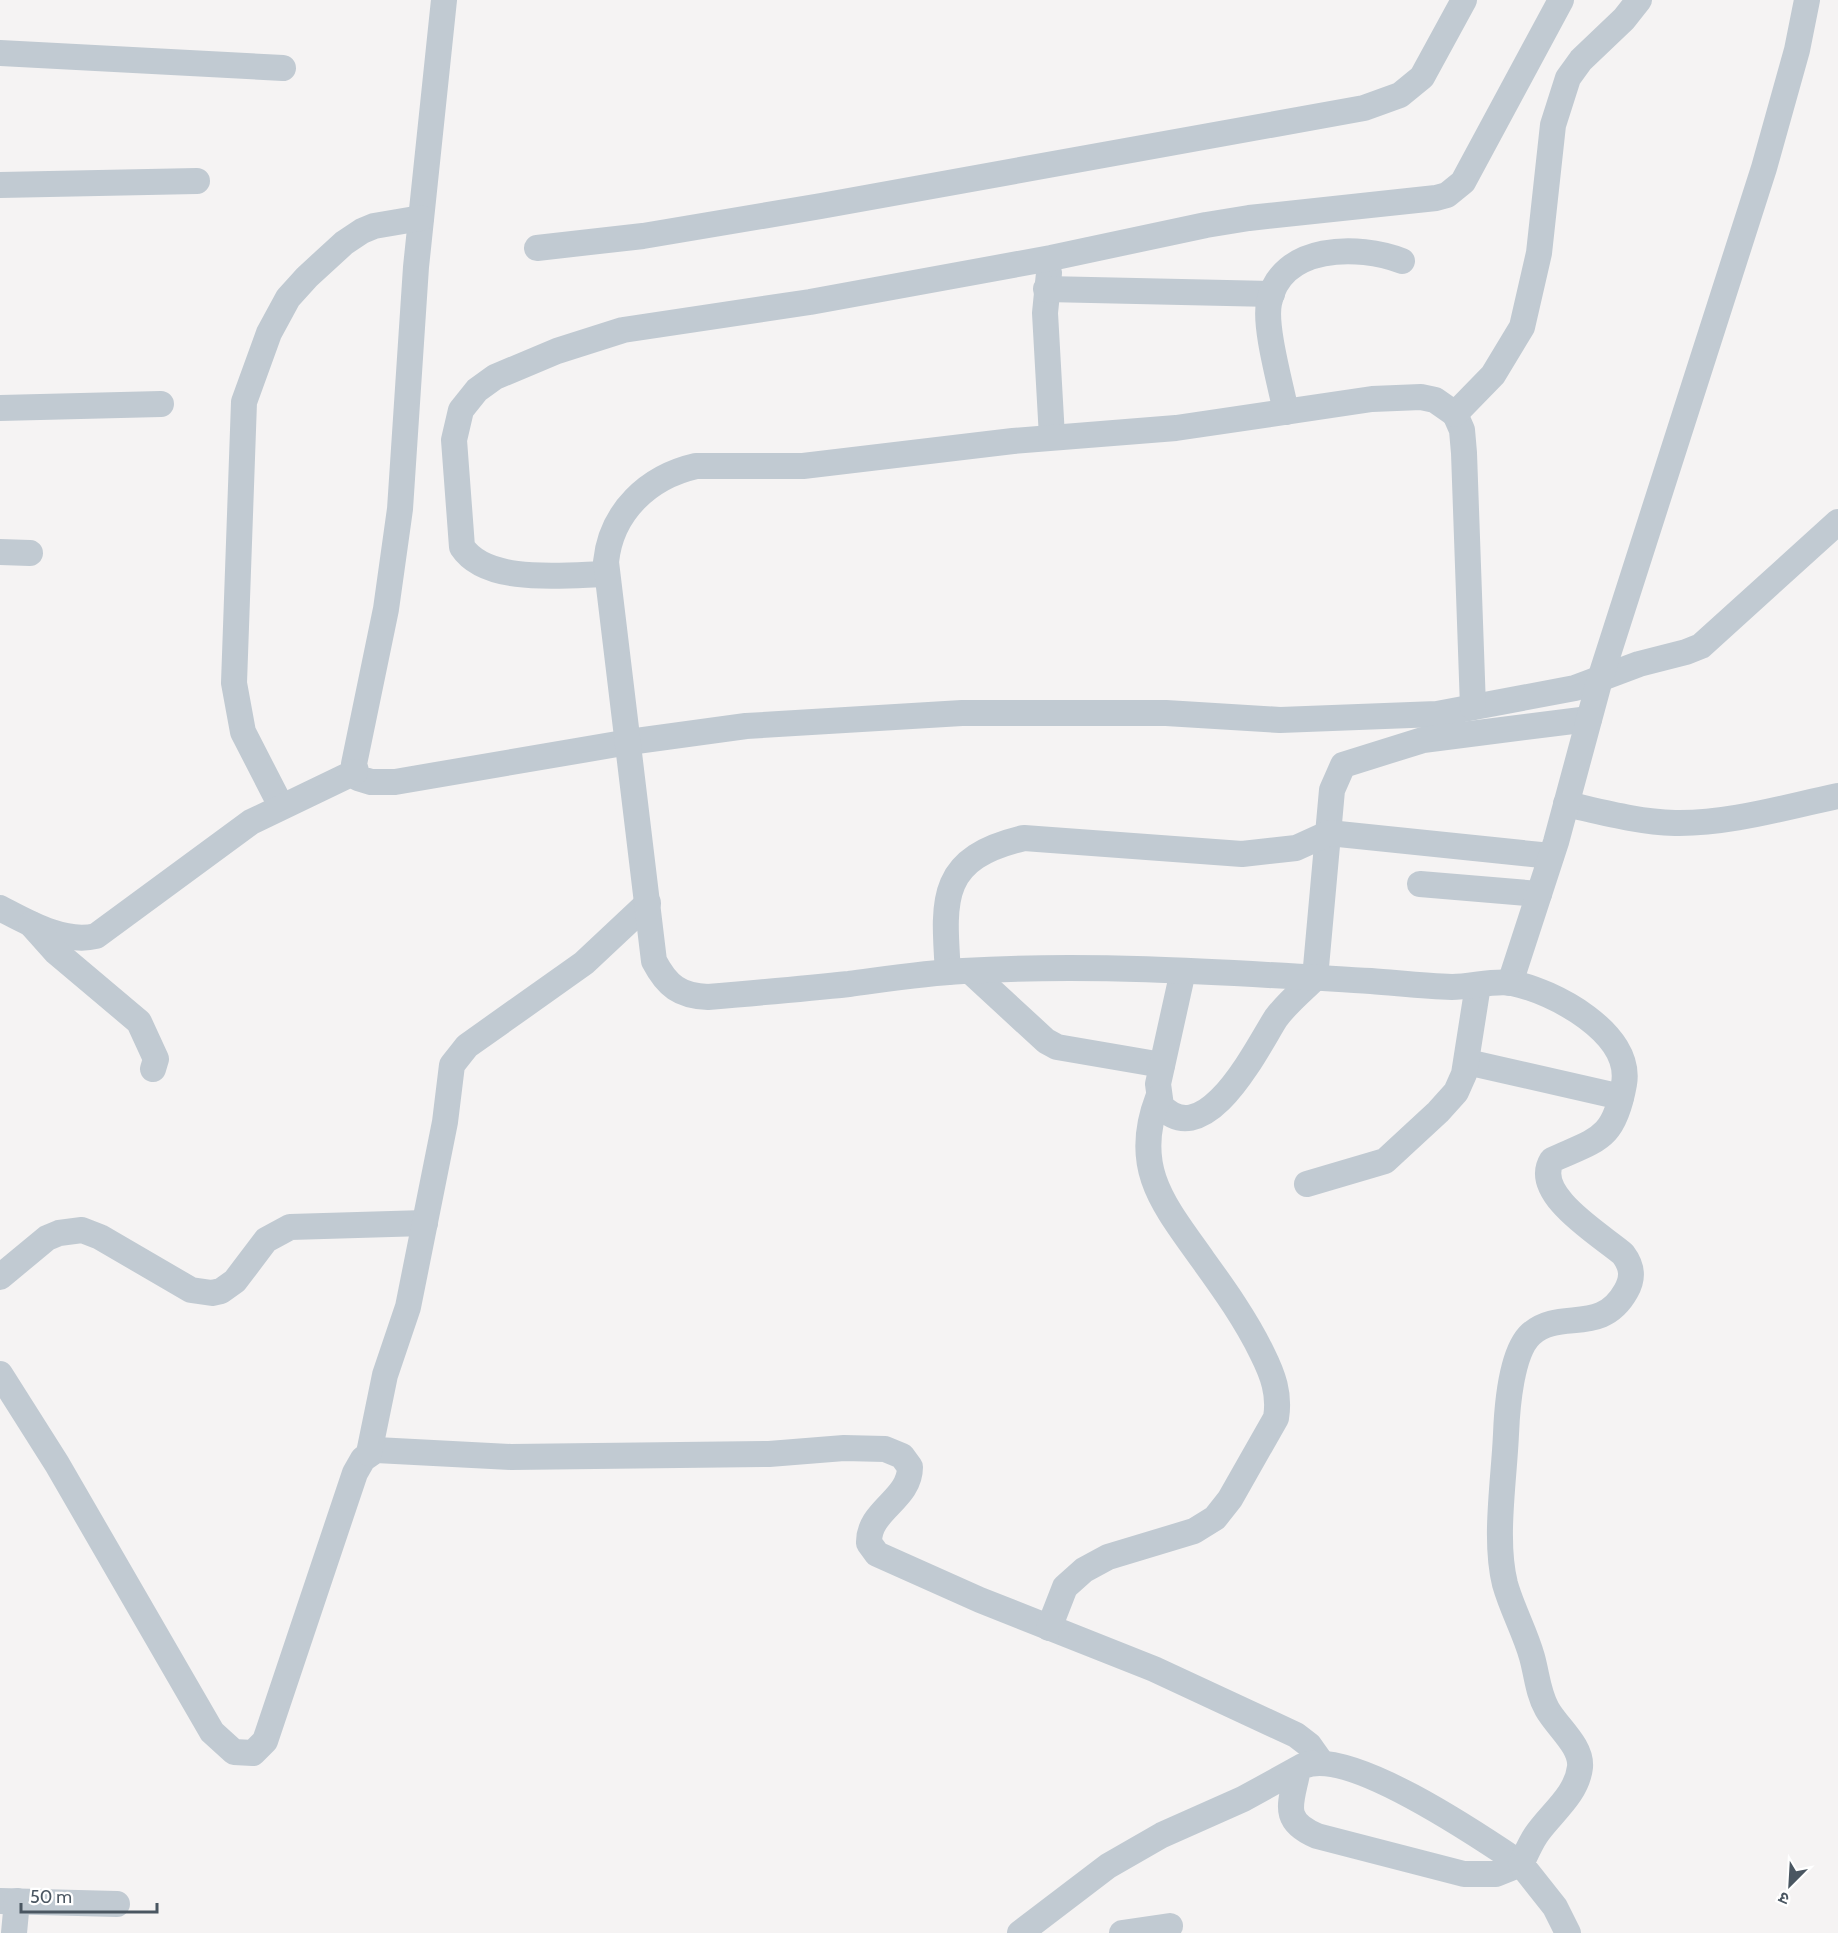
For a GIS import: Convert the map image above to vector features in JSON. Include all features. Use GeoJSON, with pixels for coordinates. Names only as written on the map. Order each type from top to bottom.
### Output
{"type":"FeatureCollection","features":[{"type":"Feature","properties":{"kind":"street"},"geometry":{"type":"LineString","coordinates":[[444,0],[421,219],[400,509],[386,609],[354,764],[355,772],[363,781],[395,782],[629,742],[746,726],[962,712],[1166,713],[1280,720],[1332,720],[1437,714],[1575,688],[1701,646],[1838,522]]}},
{"type":"Feature","properties":{"kind":"street"},"geometry":{"type":"LineString","coordinates":[[537,248],[643,236],[821,206],[1364,108],[1400,95],[1422,78],[1441,47],[1464,0]]}},
{"type":"Feature","properties":{"kind":"street"},"geometry":{"type":"LineString","coordinates":[[606,574],[527,575],[504,572],[480,564],[462,547],[454,440],[457,420],[468,401],[495,377],[557,351],[623,330],[810,302],[1051,258],[1249,218],[1390,204],[1447,195],[1463,182],[1561,0]]}},
{"type":"Feature","properties":{"kind":"street"},"geometry":{"type":"LineString","coordinates":[[1455,414],[1493,375],[1522,327],[1539,253],[1547,194],[1552,125],[1568,78],[1581,60],[1624,19],[1639,0]]}},
{"type":"Feature","properties":{"kind":"street"},"geometry":{"type":"LineString","coordinates":[[1510,983],[1551,856],[1600,679],[1764,168],[1797,50],[1807,0]]}},
{"type":"Feature","properties":{"kind":"street"},"geometry":{"type":"LineString","coordinates":[[0,53],[283,68]]}},
{"type":"Feature","properties":{"kind":"street"},"geometry":{"type":"LineString","coordinates":[[0,184],[197,181]]}},
{"type":"Feature","properties":{"kind":"street"},"geometry":{"type":"LineString","coordinates":[[281,806],[243,732],[234,683],[244,402],[269,333],[288,298],[307,277],[344,243],[362,231],[381,224],[421,219]]}},
{"type":"Feature","properties":{"kind":"street"},"geometry":{"type":"LineString","coordinates":[[1286,412],[1268,315],[1272,294],[1290,268],[1315,256],[1361,250],[1378,252],[1402,261]]}},
{"type":"Feature","properties":{"kind":"street"},"geometry":{"type":"LineString","coordinates":[[1051,258],[1045,314],[1052,437]]}},
{"type":"Feature","properties":{"kind":"street"},"geometry":{"type":"LineString","coordinates":[[1046,289],[1272,294]]}},
{"type":"Feature","properties":{"kind":"street"},"geometry":{"type":"LineString","coordinates":[[369,1453],[384,1449],[512,1457],[769,1454],[844,1448],[885,1449],[908,1461],[910,1476],[900,1493],[871,1528],[869,1543],[871,1549],[884,1559],[1154,1669],[1296,1735],[1309,1745],[1309,1766],[1291,1815],[1298,1827],[1311,1834],[1464,1874],[1496,1874],[1521,1864],[1536,1835],[1572,1791],[1581,1766],[1573,1744],[1544,1703],[1532,1658],[1503,1572],[1501,1532],[1508,1406],[1520,1354],[1530,1335],[1550,1325],[1595,1319],[1606,1314],[1628,1288],[1632,1272],[1623,1254],[1560,1202],[1548,1184],[1547,1174],[1551,1160],[1598,1140],[1608,1130],[1626,1077],[1614,1043],[1579,1012],[1554,999],[1510,983],[1454,987],[1316,978],[1064,969],[959,971],[708,997],[689,996],[674,989],[661,975],[654,961],[629,742],[606,574],[609,541],[626,507],[643,492],[681,469],[696,466],[803,466],[1052,437],[1176,428],[1372,399],[1408,397],[1434,400],[1455,414],[1462,430],[1473,707]]}},
{"type":"Feature","properties":{"kind":"street"},"geometry":{"type":"LineString","coordinates":[[0,408],[160,404]]}},
{"type":"Feature","properties":{"kind":"street"},"geometry":{"type":"LineString","coordinates":[[0,552],[30,553]]}},
{"type":"Feature","properties":{"kind":"street"},"geometry":{"type":"LineString","coordinates":[[1158,1098],[1167,1112],[1182,1118],[1192,1117],[1212,1106],[1234,1085],[1283,1009],[1316,978],[1335,780],[1343,765],[1351,760],[1423,740],[1588,719]]}},
{"type":"Feature","properties":{"kind":"street"},"geometry":{"type":"LineString","coordinates":[[0,908],[30,923],[79,937],[96,936],[242,828],[281,806],[355,772]]}},
{"type":"Feature","properties":{"kind":"street"},"geometry":{"type":"LineString","coordinates":[[1566,804],[1652,822],[1678,823],[1720,819],[1838,796]]}},
{"type":"Feature","properties":{"kind":"street"},"geometry":{"type":"LineString","coordinates":[[1162,1065],[1058,1047],[1046,1041],[959,971],[945,918],[951,885],[966,863],[1005,843],[1041,838],[1242,854],[1296,848],[1329,833],[1551,856]]}},
{"type":"Feature","properties":{"kind":"street"},"geometry":{"type":"LineString","coordinates":[[1420,884],[1539,894]]}},
{"type":"Feature","properties":{"kind":"street"},"geometry":{"type":"LineString","coordinates":[[0,1374],[57,1464],[212,1732],[227,1748],[244,1754],[253,1753],[265,1741],[355,1473],[369,1453],[385,1375],[408,1307],[445,1122],[450,1074],[456,1057],[466,1046],[599,952],[648,903]]}},
{"type":"Feature","properties":{"kind":"street"},"geometry":{"type":"LineString","coordinates":[[30,923],[56,952],[138,1022],[156,1059],[153,1069]]}},
{"type":"Feature","properties":{"kind":"street"},"geometry":{"type":"LineString","coordinates":[[1049,1628],[1065,1587],[1084,1570],[1108,1557],[1194,1530],[1215,1518],[1230,1499],[1276,1418],[1278,1406],[1274,1377],[1256,1340],[1159,1196],[1149,1161],[1147,1136],[1149,1121],[1158,1098],[1162,1065],[1183,972]]}},
{"type":"Feature","properties":{"kind":"street"},"geometry":{"type":"LineString","coordinates":[[1307,1184],[1378,1164],[1392,1156],[1456,1092],[1467,1062],[1478,985]]}},
{"type":"Feature","properties":{"kind":"street"},"geometry":{"type":"LineString","coordinates":[[1467,1062],[1621,1097]]}},
{"type":"Feature","properties":{"kind":"street"},"geometry":{"type":"LineString","coordinates":[[0,1277],[47,1238],[59,1233],[82,1230],[100,1237],[191,1290],[212,1293],[221,1291],[235,1281],[266,1240],[290,1227],[425,1223]]}},
{"type":"Feature","properties":{"kind":"street"},"geometry":{"type":"LineString","coordinates":[[1020,1933],[1108,1866],[1162,1835],[1243,1799],[1309,1766],[1391,1785],[1456,1820],[1521,1864],[1556,1907],[1568,1933]]}},
{"type":"Feature","properties":{"kind":"street"},"geometry":{"type":"LineString","coordinates":[[14,1933],[9,1901],[117,1904]]}},
{"type":"Feature","properties":{"kind":"street"},"geometry":{"type":"LineString","coordinates":[[1122,1933],[1170,1926]]}}]}
